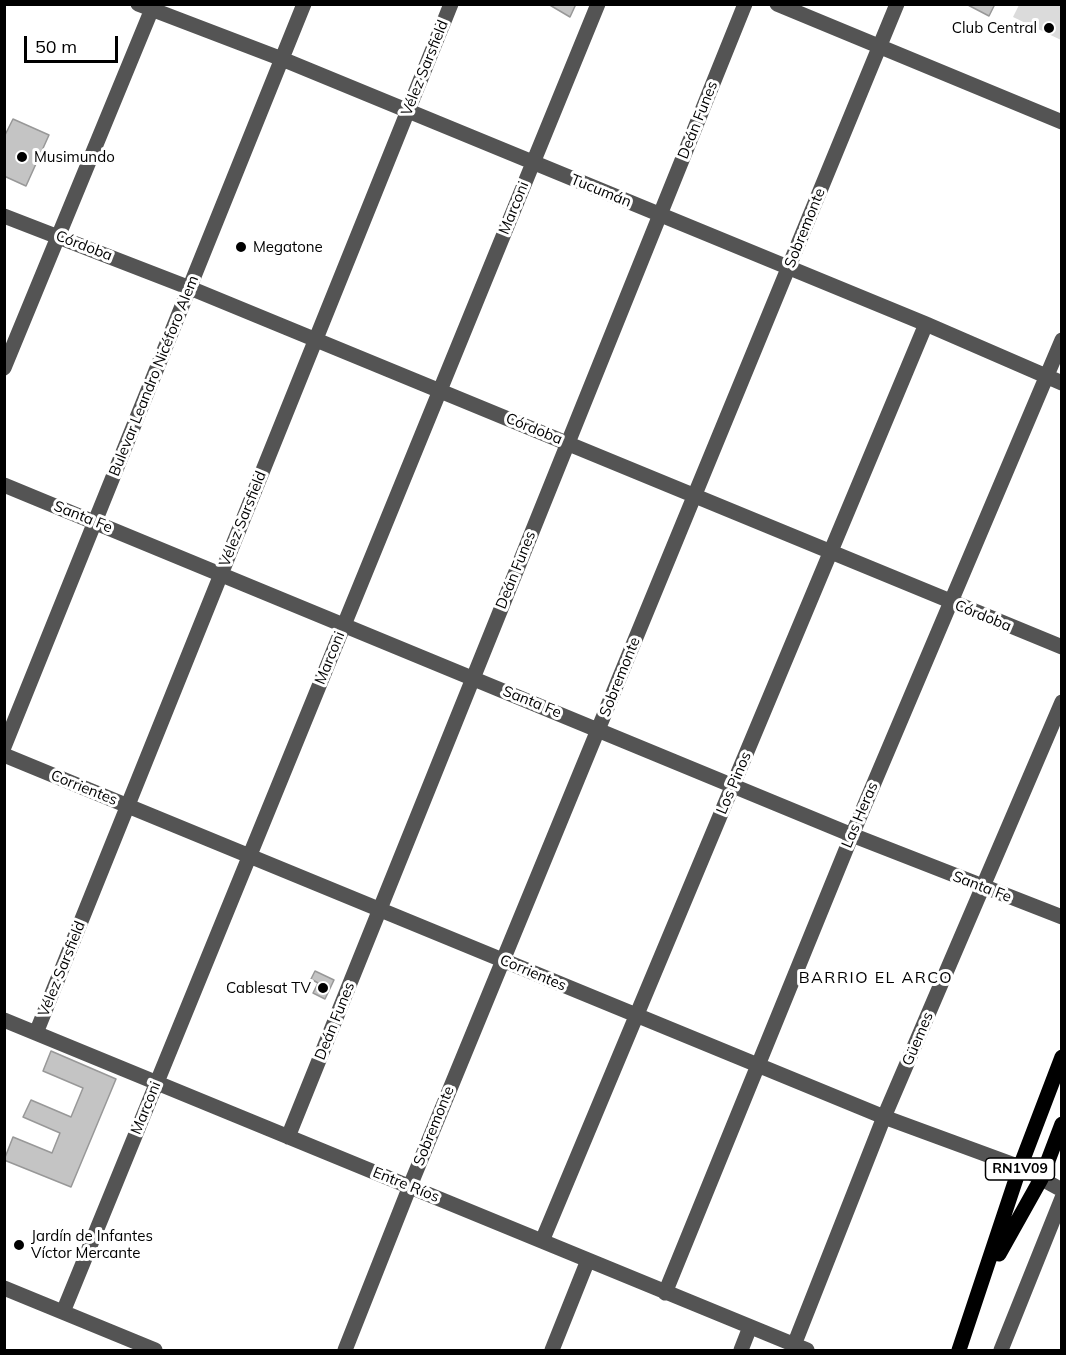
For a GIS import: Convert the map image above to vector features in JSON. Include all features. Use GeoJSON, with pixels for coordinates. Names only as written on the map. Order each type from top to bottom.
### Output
{"type":"FeatureCollection","features":[{"type":"Feature","properties":{"kind":"main road","name":"RN1V09"},"geometry":{"type":"LineString","coordinates":[[960,1350],[1020,1167],[1062,1058]]}},
{"type":"Feature","properties":{"kind":"main road","name":"RN1V09"},"geometry":{"type":"LineString","coordinates":[[983,1283],[1041,1179],[1062,1124]]}},
{"type":"Feature","properties":{"kind":"street","name":"Bulevar Leandro Nicéforo Alem"},"geometry":{"type":"LineString","coordinates":[[4,747],[304,4]]}},
{"type":"Feature","properties":{"kind":"street","name":"Vélez Sarsfield"},"geometry":{"type":"LineString","coordinates":[[36,1033],[451,4]]}},
{"type":"Feature","properties":{"kind":"street","name":"Marconi"},"geometry":{"type":"LineString","coordinates":[[63,1312],[598,4]]}},
{"type":"Feature","properties":{"kind":"street","name":"Deán Funes"},"geometry":{"type":"LineString","coordinates":[[288,1137],[745,4]]}},
{"type":"Feature","properties":{"kind":"street"},"geometry":{"type":"LineString","coordinates":[[777,4],[1062,122]]}},
{"type":"Feature","properties":{"kind":"street","name":"Sobremonte"},"geometry":{"type":"LineString","coordinates":[[345,1350],[410,1186],[897,4]]}},
{"type":"Feature","properties":{"kind":"street","name":"Tucumán"},"geometry":{"type":"LineString","coordinates":[[148,6],[926,324],[1062,384]]}},
{"type":"Feature","properties":{"kind":"street"},"geometry":{"type":"LineString","coordinates":[[4,368],[148,6]]}},
{"type":"Feature","properties":{"kind":"street","name":"Córdoba"},"geometry":{"type":"LineString","coordinates":[[4,216],[316,339],[1062,647]]}},
{"type":"Feature","properties":{"kind":"street","name":"Los Pinos"},"geometry":{"type":"LineString","coordinates":[[542,1241],[926,324]]}},
{"type":"Feature","properties":{"kind":"street","name":"Las Heras"},"geometry":{"type":"LineString","coordinates":[[665,1293],[760,1066],[852,835],[1062,340]]}},
{"type":"Feature","properties":{"kind":"street","name":"Santa Fe"},"geometry":{"type":"LineString","coordinates":[[4,485],[852,835],[982,888],[1062,917]]}},
{"type":"Feature","properties":{"kind":"street","name":"Güemes"},"geometry":{"type":"LineString","coordinates":[[801,1348],[884,1117],[1062,702]]}},
{"type":"Feature","properties":{"kind":"street","name":"Corrientes"},"geometry":{"type":"LineString","coordinates":[[4,755],[884,1117],[1020,1167],[1062,1190]]}},
{"type":"Feature","properties":{"kind":"street","name":"Entre Ríos"},"geometry":{"type":"LineString","coordinates":[[4,1020],[801,1348]]}},
{"type":"Feature","properties":{"kind":"street"},"geometry":{"type":"LineString","coordinates":[[1003,1349],[1062,1198]]}},
{"type":"Feature","properties":{"kind":"street"},"geometry":{"type":"LineString","coordinates":[[552,1350],[588,1260]]}},
{"type":"Feature","properties":{"kind":"street"},"geometry":{"type":"LineString","coordinates":[[4,1288],[148,1349]]}},
{"type":"Feature","properties":{"kind":"street"},"geometry":{"type":"LineString","coordinates":[[741,1350],[750,1327]]}},
{"type":"Feature","properties":{"kind":"shaded area","name":"Club Central"},"geometry":{"type":"Polygon","coordinates":[[[1019,5],[1061,5],[1061,40],[1013,17],[1019,5]]]}},
{"type":"Feature","properties":{"kind":"building"},"geometry":{"type":"Polygon","coordinates":[[[548,4],[576,4],[570,17],[548,4]]]}},
{"type":"Feature","properties":{"kind":"building","name":"Club Central"},"geometry":{"type":"Polygon","coordinates":[[[966,4],[995,4],[989,16],[966,4]]]}},
{"type":"Feature","properties":{"kind":"building","name":"Musimundo"},"geometry":{"type":"Polygon","coordinates":[[[13,119],[49,135],[26,186],[4,176],[4,137],[13,119]]]}},
{"type":"Feature","properties":{"kind":"building","name":"Cablesat TV"},"geometry":{"type":"Polygon","coordinates":[[[315,971],[334,980],[325,999],[313,993],[318,983],[311,979],[315,971]]]}},
{"type":"Feature","properties":{"kind":"building"},"geometry":{"type":"Polygon","coordinates":[[[51,1051],[116,1079],[71,1187],[4,1160],[13,1137],[52,1153],[60,1133],[23,1117],[31,1100],[71,1117],[83,1088],[43,1071],[51,1051]]]}},
{"type":"Feature","properties":{"kind":"place","name":"Club Central"},"geometry":{"type":"Point","coordinates":[1049,28]}},
{"type":"Feature","properties":{"kind":"place","name":"Musimundo"},"geometry":{"type":"Point","coordinates":[22,157]}},
{"type":"Feature","properties":{"kind":"place","name":"Megatone"},"geometry":{"type":"Point","coordinates":[241,247]}},
{"type":"Feature","properties":{"kind":"place","name":"Cablesat TV"},"geometry":{"type":"Point","coordinates":[323,988]}},
{"type":"Feature","properties":{"kind":"place","name":"Jardín de Infantes Víctor Mercante"},"geometry":{"type":"Point","coordinates":[19,1245]}},
{"type":"Feature","properties":{"kind":"district","name":"BARRIO EL ARCO"},"geometry":{"type":"Point","coordinates":[876,978]}}]}
